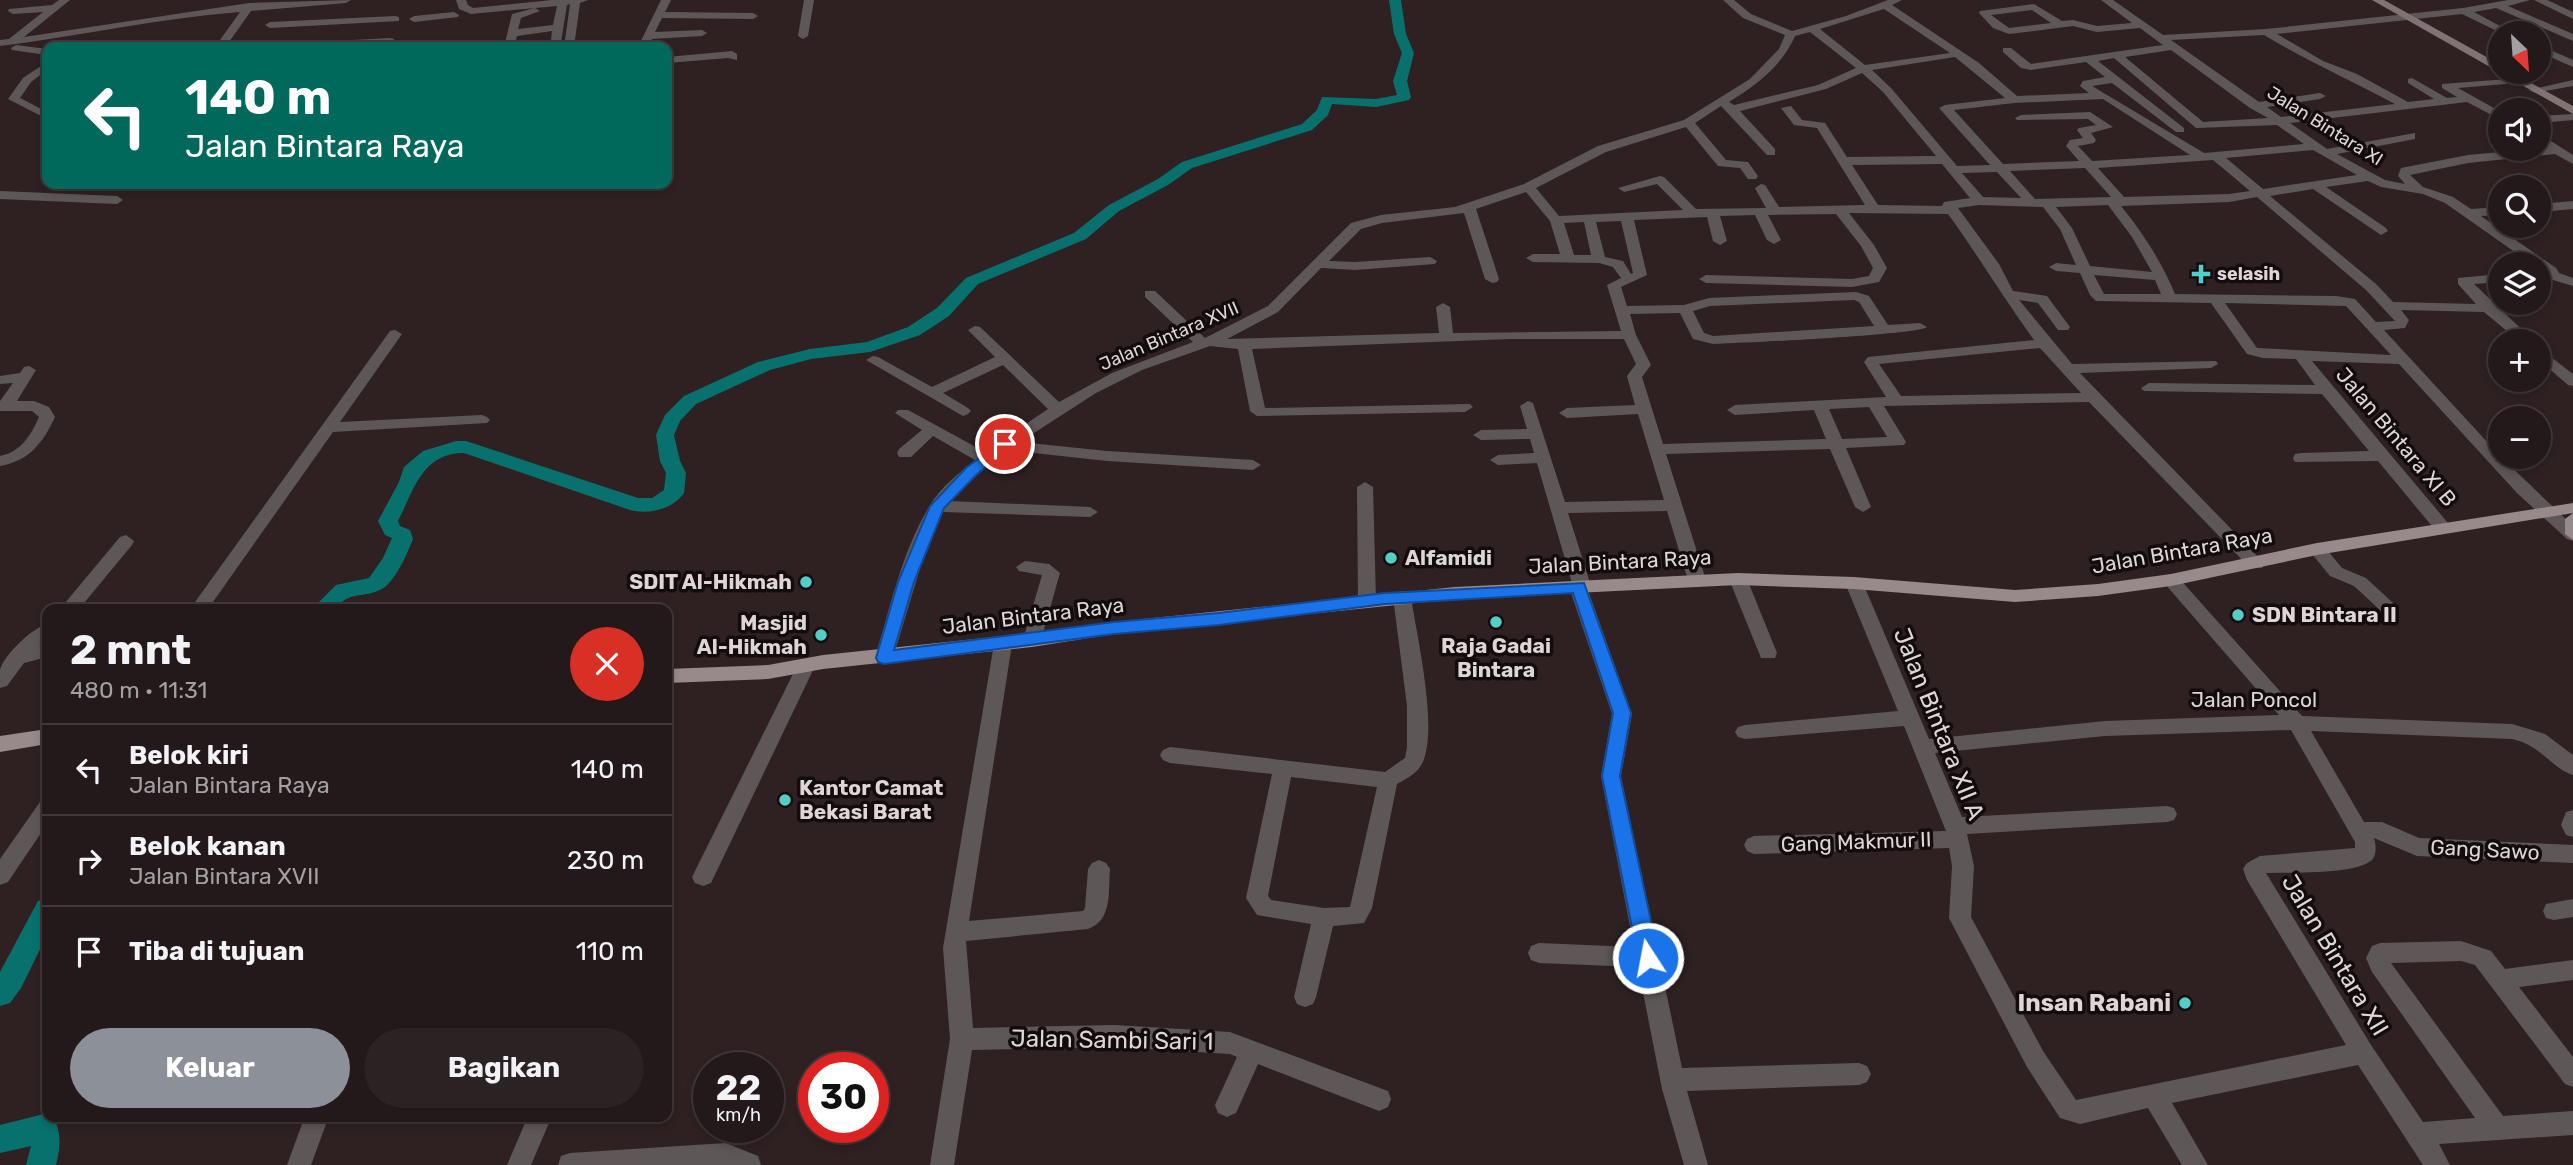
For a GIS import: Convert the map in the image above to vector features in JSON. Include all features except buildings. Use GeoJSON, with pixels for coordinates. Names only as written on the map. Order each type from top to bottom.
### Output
{"type":"FeatureCollection","features":[{"type":"Feature","properties":{"kind":"main road","name":"Jalan Bintara Raya"},"geometry":{"type":"LineString","coordinates":[[672,677],[768,672],[1114,628],[1219,619],[1402,597],[1738,579],[1854,583],[2015,596],[2098,590],[2171,580],[2317,549],[2442,527],[2573,508]]}},
{"type":"Feature","properties":{"kind":"main road"},"geometry":{"type":"LineString","coordinates":[[2573,519],[2573,535]]}},
{"type":"Feature","properties":{"kind":"main road"},"geometry":{"type":"LineString","coordinates":[[0,744],[42,738]]}},
{"type":"Feature","properties":{"kind":"street"},"geometry":{"type":"LineString","coordinates":[[4,44],[65,0]]}},
{"type":"Feature","properties":{"kind":"street"},"geometry":{"type":"LineString","coordinates":[[197,12],[210,0]]}},
{"type":"Feature","properties":{"kind":"street"},"geometry":{"type":"LineString","coordinates":[[4,44],[197,12],[346,0]]}},
{"type":"Feature","properties":{"kind":"street"},"geometry":{"type":"LineString","coordinates":[[645,42],[666,0]]}},
{"type":"Feature","properties":{"kind":"street"},"geometry":{"type":"LineString","coordinates":[[803,36],[809,0]]}},
{"type":"Feature","properties":{"kind":"street"},"geometry":{"type":"LineString","coordinates":[[1728,0],[1747,16],[1791,34],[1891,3],[1975,65],[2014,100]]}},
{"type":"Feature","properties":{"kind":"street","name":"Jalan Bintara XI"},"geometry":{"type":"LineString","coordinates":[[2106,0],[2320,150],[2387,185],[2418,189],[2442,197],[2471,213],[2554,276]]}},
{"type":"Feature","properties":{"kind":"street"},"geometry":{"type":"LineString","coordinates":[[2377,0],[2488,63]]}},
{"type":"Feature","properties":{"kind":"street"},"geometry":{"type":"LineString","coordinates":[[2159,38],[2266,32],[2463,11],[2525,0]]}},
{"type":"Feature","properties":{"kind":"street"},"geometry":{"type":"LineString","coordinates":[[2539,0],[2573,16]]}},
{"type":"Feature","properties":{"kind":"street"},"geometry":{"type":"LineString","coordinates":[[300,42],[334,1]]}},
{"type":"Feature","properties":{"kind":"street"},"geometry":{"type":"LineString","coordinates":[[510,42],[518,14],[579,1],[570,42]]}},
{"type":"Feature","properties":{"kind":"street"},"geometry":{"type":"LineString","coordinates":[[444,31],[462,3],[471,11],[562,5]]}},
{"type":"Feature","properties":{"kind":"street"},"geometry":{"type":"LineString","coordinates":[[555,42],[562,5]]}},
{"type":"Feature","properties":{"kind":"street"},"geometry":{"type":"LineString","coordinates":[[2497,5],[2573,38]]}},
{"type":"Feature","properties":{"kind":"street"},"geometry":{"type":"LineString","coordinates":[[225,40],[249,6]]}},
{"type":"Feature","properties":{"kind":"street"},"geometry":{"type":"LineString","coordinates":[[2061,25],[2034,7],[1984,13],[2000,28],[2009,31],[2079,24],[2097,29],[2143,25]]}},
{"type":"Feature","properties":{"kind":"street"},"geometry":{"type":"LineString","coordinates":[[13,10],[55,9]]}},
{"type":"Feature","properties":{"kind":"street"},"geometry":{"type":"LineString","coordinates":[[2463,11],[2488,23]]}},
{"type":"Feature","properties":{"kind":"street"},"geometry":{"type":"LineString","coordinates":[[414,19],[454,15]]}},
{"type":"Feature","properties":{"kind":"street"},"geometry":{"type":"LineString","coordinates":[[659,15],[753,16]]}},
{"type":"Feature","properties":{"kind":"street"},"geometry":{"type":"LineString","coordinates":[[270,24],[395,19]]}},
{"type":"Feature","properties":{"kind":"street"},"geometry":{"type":"LineString","coordinates":[[512,33],[559,27]]}},
{"type":"Feature","properties":{"kind":"street"},"geometry":{"type":"LineString","coordinates":[[1813,29],[1864,68],[1887,90],[1979,201]]}},
{"type":"Feature","properties":{"kind":"street"},"geometry":{"type":"LineString","coordinates":[[2266,32],[2319,63],[2328,65],[2346,76],[2353,76],[2405,105]]}},
{"type":"Feature","properties":{"kind":"street"},"geometry":{"type":"LineString","coordinates":[[648,36],[702,33]]}},
{"type":"Feature","properties":{"kind":"street","name":"Jalan Bintara XVII"},"geometry":{"type":"LineString","coordinates":[[884,658],[906,582],[938,506],[1005,444],[1135,368],[1207,343],[1273,309],[1356,226],[1381,219],[1450,213],[1528,187],[1602,149],[1688,122],[1727,106],[1784,50],[1791,34]]}},
{"type":"Feature","properties":{"kind":"street"},"geometry":{"type":"LineString","coordinates":[[374,42],[390,41]]}},
{"type":"Feature","properties":{"kind":"street"},"geometry":{"type":"LineString","coordinates":[[4,44],[42,50]]}},
{"type":"Feature","properties":{"kind":"street"},"geometry":{"type":"LineString","coordinates":[[2007,50],[2027,67],[2171,47]]}},
{"type":"Feature","properties":{"kind":"street"},"geometry":{"type":"LineString","coordinates":[[672,60],[732,54],[733,58]]}},
{"type":"Feature","properties":{"kind":"street"},"geometry":{"type":"LineString","coordinates":[[2552,54],[2573,64]]}},
{"type":"Feature","properties":{"kind":"street"},"geometry":{"type":"LineString","coordinates":[[2116,55],[2200,126],[2277,121],[2466,99]]}},
{"type":"Feature","properties":{"kind":"street"},"geometry":{"type":"LineString","coordinates":[[1727,106],[1822,88],[1864,68],[1950,56]]}},
{"type":"Feature","properties":{"kind":"street"},"geometry":{"type":"LineString","coordinates":[[2088,59],[2180,130]]}},
{"type":"Feature","properties":{"kind":"street"},"geometry":{"type":"LineString","coordinates":[[42,69],[27,80],[14,99],[42,113]]}},
{"type":"Feature","properties":{"kind":"street"},"geometry":{"type":"LineString","coordinates":[[2114,79],[2087,83],[2085,86],[2098,95],[2112,99],[2210,158],[2263,194],[2390,306],[2402,320],[2400,326],[2372,326]]}},
{"type":"Feature","properties":{"kind":"street"},"geometry":{"type":"LineString","coordinates":[[2412,81],[2444,101]]}},
{"type":"Feature","properties":{"kind":"street"},"geometry":{"type":"LineString","coordinates":[[2488,82],[2446,86],[2488,110]]}},
{"type":"Feature","properties":{"kind":"street"},"geometry":{"type":"LineString","coordinates":[[2536,90],[2573,83]]}},
{"type":"Feature","properties":{"kind":"street"},"geometry":{"type":"LineString","coordinates":[[2525,84],[2571,110]]}},
{"type":"Feature","properties":{"kind":"street"},"geometry":{"type":"LineString","coordinates":[[2030,201],[1945,108],[2014,100],[2098,95]]}},
{"type":"Feature","properties":{"kind":"street"},"geometry":{"type":"LineString","coordinates":[[2254,106],[2320,96]]}},
{"type":"Feature","properties":{"kind":"street"},"geometry":{"type":"LineString","coordinates":[[1727,106],[1771,152]]}},
{"type":"Feature","properties":{"kind":"street"},"geometry":{"type":"LineString","coordinates":[[1787,108],[1798,123],[1821,125],[1874,209]]}},
{"type":"Feature","properties":{"kind":"street"},"geometry":{"type":"LineString","coordinates":[[2551,116],[2571,110]]}},
{"type":"Feature","properties":{"kind":"street"},"geometry":{"type":"LineString","coordinates":[[2021,118],[2095,117],[2107,127],[2082,130],[2090,140],[2072,144],[2117,202],[2141,239],[2162,277],[2170,300]]}},
{"type":"Feature","properties":{"kind":"street"},"geometry":{"type":"LineString","coordinates":[[1688,122],[1722,163],[1744,166],[1752,176]]}},
{"type":"Feature","properties":{"kind":"street"},"geometry":{"type":"LineString","coordinates":[[1842,161],[2001,169],[2320,150],[2412,136]]}},
{"type":"Feature","properties":{"kind":"street"},"geometry":{"type":"LineString","coordinates":[[2551,146],[2573,160]]}},
{"type":"Feature","properties":{"kind":"street"},"geometry":{"type":"LineString","coordinates":[[2418,189],[2404,176],[2405,170],[2468,159],[2557,150]]}},
{"type":"Feature","properties":{"kind":"street"},"geometry":{"type":"LineString","coordinates":[[2256,564],[2044,343],[2008,295],[1992,264],[1948,205],[1979,201],[2169,202],[2263,194],[2368,177]]}},
{"type":"Feature","properties":{"kind":"street"},"geometry":{"type":"LineString","coordinates":[[1623,188],[1660,180],[1693,213]]}},
{"type":"Feature","properties":{"kind":"street"},"geometry":{"type":"LineString","coordinates":[[2315,185],[2381,231]]}},
{"type":"Feature","properties":{"kind":"street"},"geometry":{"type":"LineString","coordinates":[[1528,187],[1556,220],[1568,258]]}},
{"type":"Feature","properties":{"kind":"street"},"geometry":{"type":"LineString","coordinates":[[1761,188],[1776,213]]}},
{"type":"Feature","properties":{"kind":"street"},"geometry":{"type":"LineString","coordinates":[[0,195],[117,200]]}},
{"type":"Feature","properties":{"kind":"street"},"geometry":{"type":"LineString","coordinates":[[2047,203],[2066,228],[2097,295],[2101,298],[2342,300],[2354,305],[2523,489],[2573,535]]}},
{"type":"Feature","properties":{"kind":"street"},"geometry":{"type":"LineString","coordinates":[[2551,207],[2573,205]]}},
{"type":"Feature","properties":{"kind":"street"},"geometry":{"type":"LineString","coordinates":[[1469,206],[1492,279]]}},
{"type":"Feature","properties":{"kind":"street"},"geometry":{"type":"LineString","coordinates":[[1556,220],[1693,213],[1953,210]]}},
{"type":"Feature","properties":{"kind":"street"},"geometry":{"type":"LineString","coordinates":[[1706,279],[1852,283],[1874,279],[1880,268],[1867,245],[1841,211]]}},
{"type":"Feature","properties":{"kind":"street"},"geometry":{"type":"LineString","coordinates":[[1760,212],[1774,240]]}},
{"type":"Feature","properties":{"kind":"street"},"geometry":{"type":"LineString","coordinates":[[2471,213],[2488,212]]}},
{"type":"Feature","properties":{"kind":"street"},"geometry":{"type":"LineString","coordinates":[[1713,214],[1720,241]]}},
{"type":"Feature","properties":{"kind":"street"},"geometry":{"type":"LineString","coordinates":[[1627,217],[1640,275],[1614,285],[1629,335],[1644,365],[1634,376],[1697,580]]}},
{"type":"Feature","properties":{"kind":"street"},"geometry":{"type":"LineString","coordinates":[[1588,218],[1600,259]]}},
{"type":"Feature","properties":{"kind":"street"},"geometry":{"type":"LineString","coordinates":[[1534,258],[1600,259],[1618,264],[1629,280]]}},
{"type":"Feature","properties":{"kind":"street"},"geometry":{"type":"LineString","coordinates":[[1316,264],[1355,266],[1430,261]]}},
{"type":"Feature","properties":{"kind":"street"},"geometry":{"type":"LineString","coordinates":[[2056,267],[2162,277]]}},
{"type":"Feature","properties":{"kind":"street"},"geometry":{"type":"LineString","coordinates":[[2551,276],[2573,282]]}},
{"type":"Feature","properties":{"kind":"street"},"geometry":{"type":"LineString","coordinates":[[2488,279],[2463,280],[2488,308]]}},
{"type":"Feature","properties":{"kind":"street"},"geometry":{"type":"LineString","coordinates":[[1150,294],[1207,343],[1244,345],[1629,335]]}},
{"type":"Feature","properties":{"kind":"street"},"geometry":{"type":"LineString","coordinates":[[2008,295],[2042,299],[2063,327]]}},
{"type":"Feature","properties":{"kind":"street"},"geometry":{"type":"LineString","coordinates":[[1620,310],[1685,309],[1709,302],[1856,296],[1864,299],[1884,330]]}},
{"type":"Feature","properties":{"kind":"street"},"geometry":{"type":"LineString","coordinates":[[2216,300],[2252,351],[2263,354],[2293,353],[2301,356],[2402,360]]}},
{"type":"Feature","properties":{"kind":"street"},"geometry":{"type":"LineString","coordinates":[[2390,306],[2488,308]]}},
{"type":"Feature","properties":{"kind":"street"},"geometry":{"type":"LineString","coordinates":[[1443,307],[1447,338]]}},
{"type":"Feature","properties":{"kind":"street"},"geometry":{"type":"LineString","coordinates":[[1685,309],[1698,336],[1713,340],[1920,327]]}},
{"type":"Feature","properties":{"kind":"street"},"geometry":{"type":"LineString","coordinates":[[2496,315],[2513,329]]}},
{"type":"Feature","properties":{"kind":"street"},"geometry":{"type":"LineString","coordinates":[[975,330],[1059,411]]}},
{"type":"Feature","properties":{"kind":"street"},"geometry":{"type":"LineString","coordinates":[[203,604],[396,334]]}},
{"type":"Feature","properties":{"kind":"street"},"geometry":{"type":"LineString","coordinates":[[1896,401],[1871,362],[1873,360],[2044,343]]}},
{"type":"Feature","properties":{"kind":"street"},"geometry":{"type":"LineString","coordinates":[[1244,345],[1258,411],[1266,415],[1465,407]]}},
{"type":"Feature","properties":{"kind":"street","name":"Jalan Bintara XI B"},"geometry":{"type":"LineString","coordinates":[[2301,356],[2326,390],[2442,527]]}},
{"type":"Feature","properties":{"kind":"street"},"geometry":{"type":"LineString","coordinates":[[932,393],[1005,358]]}},
{"type":"Feature","properties":{"kind":"street"},"geometry":{"type":"LineString","coordinates":[[873,360],[964,411]]}},
{"type":"Feature","properties":{"kind":"street"},"geometry":{"type":"LineString","coordinates":[[2551,363],[2573,382]]}},
{"type":"Feature","properties":{"kind":"street"},"geometry":{"type":"LineString","coordinates":[[2068,369],[2211,364]]}},
{"type":"Feature","properties":{"kind":"street"},"geometry":{"type":"LineString","coordinates":[[0,380],[26,374],[3,406]]}},
{"type":"Feature","properties":{"kind":"street"},"geometry":{"type":"LineString","coordinates":[[2149,388],[2326,390]]}},
{"type":"Feature","properties":{"kind":"street"},"geometry":{"type":"LineString","coordinates":[[1735,411],[1896,401],[2093,397]]}},
{"type":"Feature","properties":{"kind":"street"},"geometry":{"type":"LineString","coordinates":[[1657,450],[1898,442],[1874,402]]}},
{"type":"Feature","properties":{"kind":"street"},"geometry":{"type":"LineString","coordinates":[[0,461],[23,454],[47,418],[44,410],[34,406],[3,406]]}},
{"type":"Feature","properties":{"kind":"street"},"geometry":{"type":"LineString","coordinates":[[1820,406],[1863,507]]}},
{"type":"Feature","properties":{"kind":"street"},"geometry":{"type":"LineString","coordinates":[[1528,407],[1580,587],[1622,713],[1611,776],[1672,1080],[1696,1165]]}},
{"type":"Feature","properties":{"kind":"street"},"geometry":{"type":"LineString","coordinates":[[1567,414],[1645,409]]}},
{"type":"Feature","properties":{"kind":"street"},"geometry":{"type":"LineString","coordinates":[[903,413],[986,459]]}},
{"type":"Feature","properties":{"kind":"street"},"geometry":{"type":"LineString","coordinates":[[328,427],[482,420]]}},
{"type":"Feature","properties":{"kind":"street"},"geometry":{"type":"LineString","coordinates":[[905,453],[932,429]]}},
{"type":"Feature","properties":{"kind":"street"},"geometry":{"type":"LineString","coordinates":[[1480,435],[1536,434]]}},
{"type":"Feature","properties":{"kind":"street"},"geometry":{"type":"LineString","coordinates":[[1005,444],[1107,456],[1253,465]]}},
{"type":"Feature","properties":{"kind":"street"},"geometry":{"type":"LineString","coordinates":[[2301,458],[2382,456]]}},
{"type":"Feature","properties":{"kind":"street"},"geometry":{"type":"LineString","coordinates":[[1498,460],[1543,458]]}},
{"type":"Feature","properties":{"kind":"street"},"geometry":{"type":"LineString","coordinates":[[1365,487],[1367,600]]}},
{"type":"Feature","properties":{"kind":"street"},"geometry":{"type":"LineString","coordinates":[[1557,508],[1672,505]]}},
{"type":"Feature","properties":{"kind":"street"},"geometry":{"type":"LineString","coordinates":[[938,506],[1090,512]]}},
{"type":"Feature","properties":{"kind":"street"},"geometry":{"type":"LineString","coordinates":[[73,604],[125,541]]}},
{"type":"Feature","properties":{"kind":"street"},"geometry":{"type":"LineString","coordinates":[[2317,549],[2336,572],[2357,580],[2387,607]]}},
{"type":"Feature","properties":{"kind":"street"},"geometry":{"type":"LineString","coordinates":[[1025,567],[1043,568],[1051,573],[1032,640]]}},
{"type":"Feature","properties":{"kind":"street"},"geometry":{"type":"LineString","coordinates":[[1738,579],[1768,653]]}},
{"type":"Feature","properties":{"kind":"street"},"geometry":{"type":"LineString","coordinates":[[2171,580],[2296,722],[2359,831]]}},
{"type":"Feature","properties":{"kind":"street","name":"Jalan Bintara XII A"},"geometry":{"type":"LineString","coordinates":[[1854,583],[1924,747],[1956,832],[1963,866],[1960,918],[2035,1059],[2069,1110],[2080,1112],[2154,1095]]}},
{"type":"Feature","properties":{"kind":"street"},"geometry":{"type":"LineString","coordinates":[[1283,768],[1256,898],[1265,908],[1324,917],[1356,916],[1361,908],[1388,780],[1414,760],[1418,732],[1413,667],[1402,597]]}},
{"type":"Feature","properties":{"kind":"street"},"geometry":{"type":"LineString","coordinates":[[0,681],[15,659],[42,635]]}},
{"type":"Feature","properties":{"kind":"street"},"geometry":{"type":"LineString","coordinates":[[942,1165],[962,1039],[954,948],[1003,644]]}},
{"type":"Feature","properties":{"kind":"street"},"geometry":{"type":"LineString","coordinates":[[15,659],[42,651]]}},
{"type":"Feature","properties":{"kind":"street"},"geometry":{"type":"LineString","coordinates":[[703,877],[806,666]]}},
{"type":"Feature","properties":{"kind":"street"},"geometry":{"type":"LineString","coordinates":[[1745,732],[1812,727],[1830,722],[1910,718]]}},
{"type":"Feature","properties":{"kind":"street","name":"Jalan Poncol"},"geometry":{"type":"LineString","coordinates":[[1924,747],[1981,739],[2167,723],[2296,722],[2517,732],[2539,740],[2573,767]]}},
{"type":"Feature","properties":{"kind":"street"},"geometry":{"type":"LineString","coordinates":[[1170,755],[1388,780]]}},
{"type":"Feature","properties":{"kind":"street","name":"Gang Makmur II"},"geometry":{"type":"LineString","coordinates":[[1754,845],[1956,832],[2167,814]]}},
{"type":"Feature","properties":{"kind":"street"},"geometry":{"type":"LineString","coordinates":[[0,876],[42,815]]}},
{"type":"Feature","properties":{"kind":"street"},"geometry":{"type":"LineString","coordinates":[[2573,818],[2573,829]]}},
{"type":"Feature","properties":{"kind":"street","name":"Gang Sawo"},"geometry":{"type":"LineString","coordinates":[[2359,831],[2382,830],[2417,847],[2573,855]]}},
{"type":"Feature","properties":{"kind":"street","name":"Jalan Bintara XII"},"geometry":{"type":"LineString","coordinates":[[2359,831],[2365,841],[2365,853],[2353,859],[2301,860],[2260,865],[2254,869],[2363,1053],[2438,1165]]}},
{"type":"Feature","properties":{"kind":"street"},"geometry":{"type":"LineString","coordinates":[[957,932],[1088,920],[1096,912],[1099,869]]}},
{"type":"Feature","properties":{"kind":"street"},"geometry":{"type":"LineString","coordinates":[[1305,997],[1324,917]]}},
{"type":"Feature","properties":{"kind":"street"},"geometry":{"type":"LineString","coordinates":[[2496,1127],[2377,958],[2380,953],[2461,951],[2483,958],[2498,980],[2568,1063]]}},
{"type":"Feature","properties":{"kind":"street"},"geometry":{"type":"LineString","coordinates":[[1539,953],[1648,958]]}},
{"type":"Feature","properties":{"kind":"street"},"geometry":{"type":"LineString","coordinates":[[2498,980],[2573,970]]}},
{"type":"Feature","properties":{"kind":"street","name":"Jalan Sambi Sari 1"},"geometry":{"type":"LineString","coordinates":[[962,1039],[1181,1038],[1230,1043],[1379,1099]]}},
{"type":"Feature","properties":{"kind":"street"},"geometry":{"type":"LineString","coordinates":[[1227,1105],[1252,1051]]}},
{"type":"Feature","properties":{"kind":"street"},"geometry":{"type":"LineString","coordinates":[[2196,1165],[2154,1095],[2363,1053]]}},
{"type":"Feature","properties":{"kind":"street"},"geometry":{"type":"LineString","coordinates":[[1672,1080],[1859,1074]]}},
{"type":"Feature","properties":{"kind":"street"},"geometry":{"type":"LineString","coordinates":[[299,1165],[315,1122]]}},
{"type":"Feature","properties":{"kind":"street"},"geometry":{"type":"LineString","coordinates":[[519,1165],[537,1122]]}},
{"type":"Feature","properties":{"kind":"street"},"geometry":{"type":"LineString","coordinates":[[2418,1134],[2573,1123]]}},
{"type":"Feature","properties":{"kind":"street"},"geometry":{"type":"LineString","coordinates":[[570,1165],[726,1155],[749,1165]]}},
{"type":"Feature","properties":{"kind":"waterway"},"geometry":{"type":"LineString","coordinates":[[327,604],[340,592],[376,583],[383,574],[397,552],[403,535],[392,530],[388,521],[409,482],[411,471],[430,455],[456,447],[466,447],[637,505],[655,504],[674,493],[676,473],[670,461],[665,435],[672,419],[690,400],[764,366],[810,354],[870,347],[914,331],[943,312],[972,281],[1080,236],[1114,208],[1163,182],[1187,165],[1307,127],[1323,112],[1327,100],[1386,103],[1404,97],[1400,81],[1408,53],[1400,34],[1395,0]]}},
{"type":"Feature","properties":{"kind":"waterway"},"geometry":{"type":"LineString","coordinates":[[0,994],[11,979],[42,919]]}},
{"type":"Feature","properties":{"kind":"waterway"},"geometry":{"type":"LineString","coordinates":[[0,1139],[44,1128],[46,1146],[41,1165]]}},
{"type":"Feature","properties":{"kind":"place","name":"selasih"},"geometry":{"type":"Point","coordinates":[2201,274]}},
{"type":"Feature","properties":{"kind":"place","name":"Alfamidi"},"geometry":{"type":"Point","coordinates":[1391,558]}},
{"type":"Feature","properties":{"kind":"place","name":"SDIT Al-Hikmah"},"geometry":{"type":"Point","coordinates":[806,582]}},
{"type":"Feature","properties":{"kind":"place","name":"SDN Bintara II"},"geometry":{"type":"Point","coordinates":[2238,615]}},
{"type":"Feature","properties":{"kind":"place","name":"Raja Gadai Bintara"},"geometry":{"type":"Point","coordinates":[1496,622]}},
{"type":"Feature","properties":{"kind":"place","name":"Masjid Al-Hikmah"},"geometry":{"type":"Point","coordinates":[821,635]}},
{"type":"Feature","properties":{"kind":"place","name":"Kantor Camat Bekasi Barat"},"geometry":{"type":"Point","coordinates":[785,800]}},
{"type":"Feature","properties":{"kind":"place","name":"Insan Rabani"},"geometry":{"type":"Point","coordinates":[2185,1003]}},
{"type":"Feature","properties":{"kind":"route"},"geometry":{"type":"LineString","coordinates":[[1005,444],[972,470],[938,506],[906,582],[884,658],[1114,628],[1219,619],[1385,599],[1578,587],[1622,713],[1611,776],[1648,958]]}}]}
